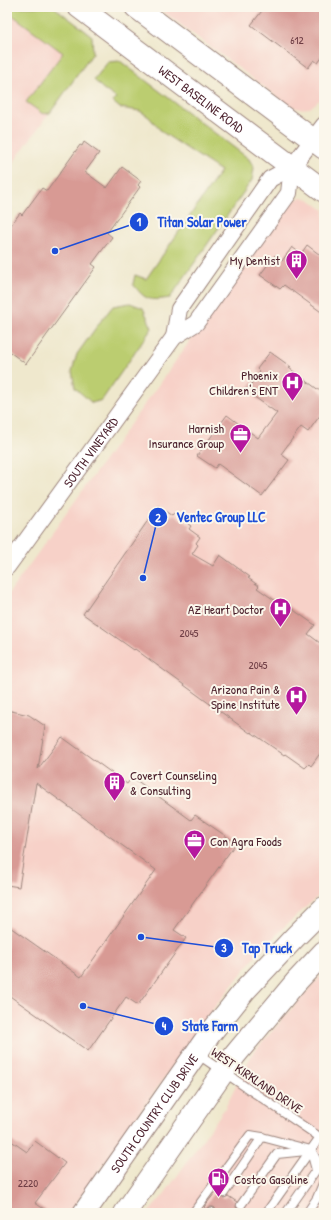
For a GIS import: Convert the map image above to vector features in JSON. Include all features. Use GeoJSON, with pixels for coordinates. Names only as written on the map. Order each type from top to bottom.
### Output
{"type":"FeatureCollection","features":[{"type":"Feature","properties":{"kind":"main road","name":"WEST BASELINE ROAD"},"geometry":{"type":"LineString","coordinates":[[79,7],[324,191]]}},
{"type":"Feature","properties":{"kind":"main road"},"geometry":{"type":"LineString","coordinates":[[136,7],[320,137]]}},
{"type":"Feature","properties":{"kind":"main road","name":"SOUTH COUNTRY CLUB DRIVE"},"geometry":{"type":"LineString","coordinates":[[84,1213],[196,1053],[245,990],[294,937],[324,908]]}},
{"type":"Feature","properties":{"kind":"main road"},"geometry":{"type":"LineString","coordinates":[[125,1213],[235,1055],[264,1019],[324,952]]}},
{"type":"Feature","properties":{"kind":"street","name":"SOUTH VINEYARD"},"geometry":{"type":"LineString","coordinates":[[174,337],[179,309],[270,179],[292,167],[320,137]]}},
{"type":"Feature","properties":{"kind":"street","name":"SOUTH VINEYARD"},"geometry":{"type":"LineString","coordinates":[[7,567],[174,337],[196,323],[289,193],[292,167]]}},
{"type":"Feature","properties":{"kind":"lane","name":"WEST KIRKLAND DRIVE"},"geometry":{"type":"LineString","coordinates":[[196,1053],[322,1138]]}},
{"type":"Feature","properties":{"kind":"lane"},"geometry":{"type":"LineString","coordinates":[[193,1213],[250,1135],[311,1150],[324,1173]]}},
{"type":"Feature","properties":{"kind":"lane"},"geometry":{"type":"LineString","coordinates":[[224,1193],[262,1137]]}},
{"type":"Feature","properties":{"kind":"lane"},"geometry":{"type":"LineString","coordinates":[[266,1213],[311,1150],[322,1138]]}},
{"type":"Feature","properties":{"kind":"lane"},"geometry":{"type":"LineString","coordinates":[[241,1205],[277,1154],[311,1150]]}},
{"type":"Feature","properties":{"kind":"lane"},"geometry":{"type":"LineString","coordinates":[[286,1213],[316,1170],[311,1150]]}},
{"type":"Feature","properties":{"kind":"lane"},"geometry":{"type":"LineString","coordinates":[[307,1213],[317,1198],[324,1181]]}},
{"type":"Feature","properties":{"kind":"shaded area"},"geometry":{"type":"Polygon","coordinates":[[[7,7],[93,53],[7,171],[7,7]]]}},
{"type":"Feature","properties":{"kind":"shaded area"},"geometry":{"type":"Polygon","coordinates":[[[157,7],[324,7],[324,96],[310,108],[300,109],[293,107],[157,7]]]}},
{"type":"Feature","properties":{"kind":"shaded area"},"geometry":{"type":"Polygon","coordinates":[[[300,198],[309,199],[324,210],[324,891],[285,926],[250,963],[214,1008],[69,1213],[7,1213],[7,596],[286,207],[293,201],[300,198]]]}},
{"type":"Feature","properties":{"kind":"shaded area"},"geometry":{"type":"Polygon","coordinates":[[[324,972],[324,1213],[148,1213],[163,1196],[225,1108],[252,1054],[324,972]]]}},
{"type":"Feature","properties":{"kind":"green space"},"geometry":{"type":"Polygon","coordinates":[[[7,7],[54,7],[92,36],[93,53],[50,113],[43,114],[26,102],[63,53],[7,11],[7,7]]]}},
{"type":"Feature","properties":{"kind":"green space"},"geometry":{"type":"Polygon","coordinates":[[[120,61],[249,159],[254,168],[252,180],[170,298],[152,299],[145,297],[133,284],[135,275],[146,279],[221,171],[162,132],[149,117],[140,111],[120,108],[113,102],[116,98],[94,80],[108,62],[120,61]]]}},
{"type":"Feature","properties":{"kind":"green space"},"geometry":{"type":"Polygon","coordinates":[[[130,303],[143,308],[152,328],[102,400],[92,403],[75,388],[72,371],[77,354],[113,306],[130,303]]]}},
{"type":"Feature","properties":{"kind":"building"},"geometry":{"type":"Polygon","coordinates":[[[265,7],[324,7],[324,55],[318,63],[314,60],[308,68],[251,25],[265,7]]]}},
{"type":"Feature","properties":{"kind":"building"},"geometry":{"type":"Polygon","coordinates":[[[84,142],[99,153],[85,172],[107,188],[122,167],[141,181],[138,185],[140,187],[107,233],[112,237],[92,264],[96,267],[26,364],[7,350],[7,230],[20,213],[22,215],[42,188],[47,191],[80,145],[82,146],[84,142]]]}},
{"type":"Feature","properties":{"kind":"building","name":"My Dentist"},"geometry":{"type":"Polygon","coordinates":[[[307,245],[324,258],[324,314],[284,285],[280,289],[260,275],[275,255],[282,261],[292,247],[301,254],[307,245]]]}},
{"type":"Feature","properties":{"kind":"building"},"geometry":{"type":"Polygon","coordinates":[[[270,352],[324,394],[324,410],[308,432],[301,427],[281,454],[289,460],[262,496],[218,464],[215,468],[197,456],[227,415],[258,438],[277,413],[246,391],[260,372],[257,369],[270,352]]]}},
{"type":"Feature","properties":{"kind":"building"},"geometry":{"type":"Polygon","coordinates":[[[158,506],[172,516],[174,514],[191,526],[189,529],[200,537],[196,543],[198,545],[192,554],[213,566],[220,555],[250,577],[248,578],[259,586],[257,588],[283,606],[285,604],[315,625],[308,634],[324,646],[324,748],[311,766],[309,764],[305,768],[251,732],[250,733],[135,649],[134,650],[83,614],[158,506]]]}},
{"type":"Feature","properties":{"kind":"building"},"geometry":{"type":"Polygon","coordinates":[[[7,710],[29,715],[45,726],[38,769],[62,737],[127,784],[132,777],[191,820],[195,815],[236,843],[174,930],[186,938],[138,1005],[126,997],[88,1051],[7,994],[7,925],[81,977],[156,870],[36,783],[19,887],[7,885],[7,710]]]}},
{"type":"Feature","properties":{"kind":"building"},"geometry":{"type":"Polygon","coordinates":[[[7,1138],[27,1152],[35,1141],[65,1163],[35,1203],[50,1213],[7,1213],[7,1138]]]}},
{"type":"Feature","properties":{"kind":"building","name":"Costco Gasoline"},"geometry":{"type":"Polygon","coordinates":[[[218,1189],[221,1197],[224,1198],[228,1196],[237,1202],[236,1207],[238,1210],[243,1210],[246,1208],[253,1213],[216,1213],[215,1208],[213,1207],[206,1209],[204,1207],[218,1189]]]}},
{"type":"Feature","properties":{"kind":"place","name":"Titan Solar Power"},"geometry":{"type":"Point","coordinates":[55,251]}},
{"type":"Feature","properties":{"kind":"place","name":"My Dentist"},"geometry":{"type":"Point","coordinates":[296,280]}},
{"type":"Feature","properties":{"kind":"place","name":"Phoenix Children's ENT"},"geometry":{"type":"Point","coordinates":[293,402]}},
{"type":"Feature","properties":{"kind":"place","name":"Harnish Insurance Group"},"geometry":{"type":"Point","coordinates":[240,454]}},
{"type":"Feature","properties":{"kind":"place","name":"Ventec Group LLC"},"geometry":{"type":"Point","coordinates":[143,578]}},
{"type":"Feature","properties":{"kind":"place","name":"AZ Heart Doctor"},"geometry":{"type":"Point","coordinates":[280,628]}},
{"type":"Feature","properties":{"kind":"place","name":"Arizona Pain & Spine Institute"},"geometry":{"type":"Point","coordinates":[296,716]}},
{"type":"Feature","properties":{"kind":"place","name":"Covert Counseling & Consulting"},"geometry":{"type":"Point","coordinates":[115,802]}},
{"type":"Feature","properties":{"kind":"place","name":"Con Agra Foods"},"geometry":{"type":"Point","coordinates":[195,860]}},
{"type":"Feature","properties":{"kind":"place","name":"Tap Truck"},"geometry":{"type":"Point","coordinates":[141,937]}},
{"type":"Feature","properties":{"kind":"place","name":"State Farm"},"geometry":{"type":"Point","coordinates":[83,1006]}},
{"type":"Feature","properties":{"kind":"place","name":"Costco Gasoline"},"geometry":{"type":"Point","coordinates":[219,1198]}}]}
